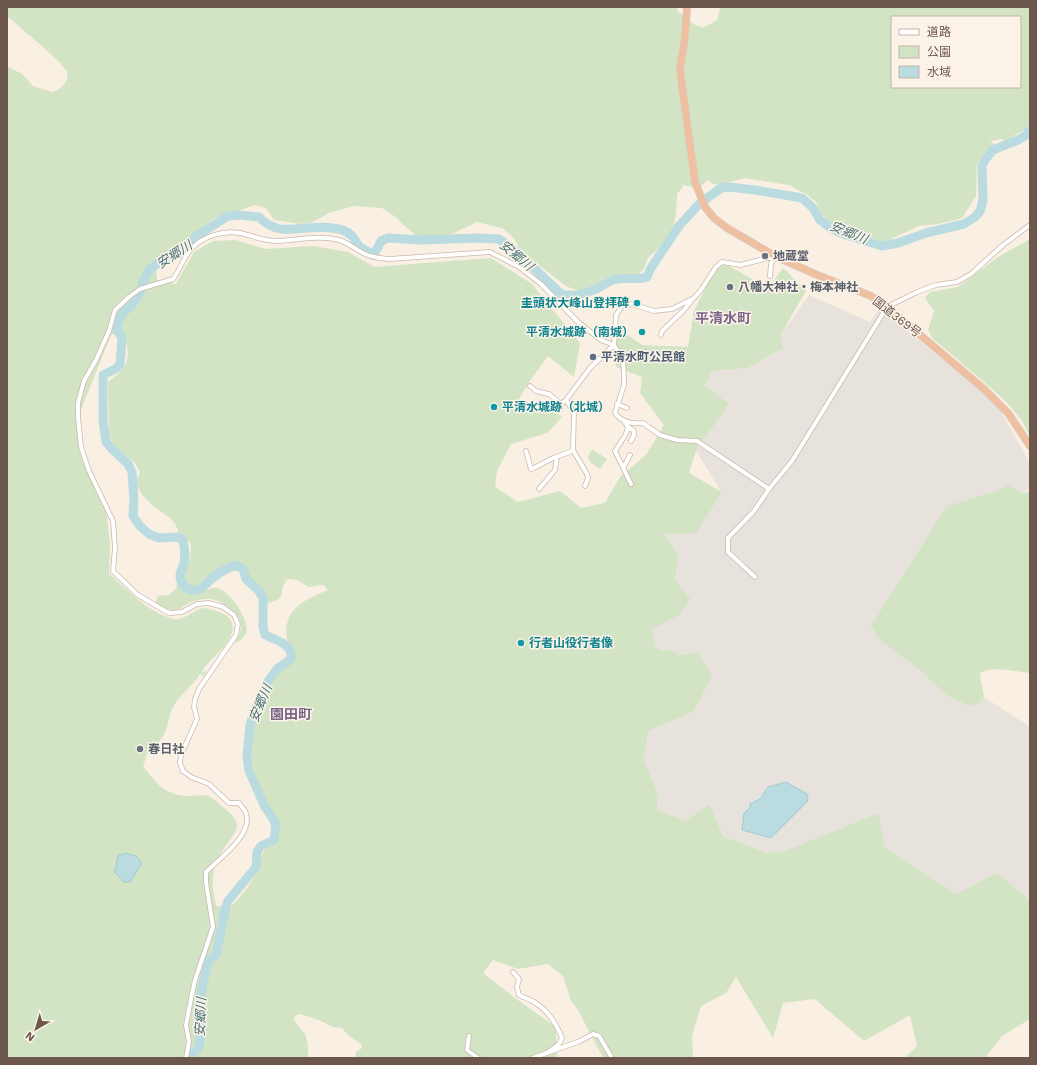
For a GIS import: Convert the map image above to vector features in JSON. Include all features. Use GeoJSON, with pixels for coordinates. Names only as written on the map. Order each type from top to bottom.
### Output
{"type":"FeatureCollection","features":[{"type":"Feature","properties":{"kind":"highway","name":"国道369号"},"geometry":{"type":"LineString","coordinates":[[687,7],[685,36],[680,70],[695,184],[705,207],[714,218],[727,228],[775,256],[815,274],[871,296],[887,307],[984,389],[1008,413],[1030,446]]}},
{"type":"Feature","properties":{"kind":"street"},"geometry":{"type":"LineString","coordinates":[[755,577],[728,552],[728,538],[754,511],[769,489],[792,461],[887,307],[917,292],[936,285],[957,282],[971,274],[1003,245],[1030,226]]}},
{"type":"Feature","properties":{"kind":"street"},"geometry":{"type":"LineString","coordinates":[[186,1057],[189,1042],[186,1025],[195,980],[212,927],[206,872],[241,837],[247,826],[246,812],[239,803],[229,803],[209,784],[191,777],[183,771],[180,763],[181,755],[197,719],[194,707],[199,688],[236,636],[238,624],[234,615],[223,607],[208,603],[197,604],[182,612],[167,612],[138,595],[113,571],[115,548],[113,521],[89,471],[81,447],[78,403],[84,381],[96,360],[109,331],[115,310],[140,289],[173,279],[179,272],[191,249],[201,241],[213,235],[227,232],[239,233],[263,240],[279,241],[324,238],[347,243],[365,254],[389,259],[490,252],[519,267],[541,284],[578,322],[601,340],[614,345]]}},
{"type":"Feature","properties":{"kind":"street"},"geometry":{"type":"LineString","coordinates":[[770,276],[771,264],[775,256]]}},
{"type":"Feature","properties":{"kind":"street"},"geometry":{"type":"LineString","coordinates":[[661,335],[662,331],[694,298],[716,266],[722,262],[741,265],[775,256]]}},
{"type":"Feature","properties":{"kind":"street"},"geometry":{"type":"LineString","coordinates":[[630,441],[634,435],[634,431],[614,413],[624,386],[623,361],[614,345],[616,315],[622,306],[632,304],[654,311],[672,309],[694,298]]}},
{"type":"Feature","properties":{"kind":"street"},"geometry":{"type":"LineString","coordinates":[[530,386],[536,391],[549,394],[561,404],[566,400],[590,368],[614,345]]}},
{"type":"Feature","properties":{"kind":"street"},"geometry":{"type":"LineString","coordinates":[[566,400],[574,412],[573,450],[587,474],[588,478],[585,486]]}},
{"type":"Feature","properties":{"kind":"street"},"geometry":{"type":"LineString","coordinates":[[617,404],[627,408]]}},
{"type":"Feature","properties":{"kind":"street"},"geometry":{"type":"LineString","coordinates":[[623,420],[636,424],[643,423],[656,432],[672,438],[697,441],[769,489]]}},
{"type":"Feature","properties":{"kind":"street"},"geometry":{"type":"LineString","coordinates":[[627,426],[626,434],[614,451],[631,484]]}},
{"type":"Feature","properties":{"kind":"street"},"geometry":{"type":"LineString","coordinates":[[526,452],[531,469],[573,450]]}},
{"type":"Feature","properties":{"kind":"street"},"geometry":{"type":"LineString","coordinates":[[623,468],[630,455]]}},
{"type":"Feature","properties":{"kind":"street"},"geometry":{"type":"LineString","coordinates":[[539,489],[555,470],[557,457]]}},
{"type":"Feature","properties":{"kind":"street"},"geometry":{"type":"LineString","coordinates":[[513,972],[519,978],[517,987],[519,995],[544,1008],[556,1025],[562,1038],[559,1044],[548,1052]]}},
{"type":"Feature","properties":{"kind":"street"},"geometry":{"type":"LineString","coordinates":[[533,1058],[580,1041],[593,1034],[599,1036],[612,1058]]}},
{"type":"Feature","properties":{"kind":"street"},"geometry":{"type":"LineString","coordinates":[[469,1036],[467,1050],[478,1058]]}},
{"type":"Feature","properties":{"kind":"shaded area"},"geometry":{"type":"Polygon","coordinates":[[[809,295],[870,322],[879,309],[998,403],[1030,464],[1030,487],[1023,493],[1008,485],[994,492],[920,670],[945,694],[979,703],[984,697],[1030,727],[1030,901],[997,874],[956,894],[884,847],[767,853],[657,810],[658,794],[644,761],[648,731],[693,712],[678,655],[672,650],[662,651],[655,647],[651,629],[680,615],[675,579],[679,555],[663,534],[722,493],[696,451],[729,404],[705,385],[712,371],[747,368],[780,336],[809,295]]]}},
{"type":"Feature","properties":{"kind":"green space"},"geometry":{"type":"Polygon","coordinates":[[[7,7],[677,7],[677,11],[695,25],[703,28],[717,20],[721,7],[1030,7],[1030,124],[1024,130],[1005,141],[1002,139],[990,141],[994,144],[994,147],[981,158],[977,164],[976,196],[962,218],[938,224],[919,226],[885,242],[843,229],[829,222],[821,213],[816,202],[806,194],[789,185],[745,178],[719,185],[711,183],[709,180],[698,188],[683,185],[677,194],[676,215],[671,234],[666,241],[648,258],[644,269],[638,274],[606,278],[580,291],[568,287],[530,258],[519,247],[512,236],[502,228],[477,222],[450,235],[417,237],[394,216],[382,208],[353,206],[329,213],[313,222],[301,224],[274,220],[266,208],[255,205],[213,219],[190,238],[156,261],[157,280],[176,284],[194,252],[213,241],[236,240],[265,249],[313,246],[348,252],[374,267],[491,258],[532,284],[580,343],[574,377],[548,356],[529,382],[519,399],[534,408],[549,407],[562,417],[547,433],[511,444],[497,471],[495,487],[518,502],[560,491],[581,508],[605,503],[620,477],[646,455],[664,425],[640,393],[642,377],[616,367],[612,324],[642,345],[688,347],[694,311],[716,267],[722,262],[768,288],[783,268],[806,291],[780,336],[783,348],[747,368],[712,371],[705,385],[729,404],[696,451],[689,473],[722,492],[696,533],[663,534],[679,555],[675,579],[690,599],[680,615],[652,629],[655,647],[662,651],[672,650],[678,655],[698,653],[712,676],[693,712],[648,731],[644,761],[658,794],[657,810],[686,821],[709,804],[723,836],[767,853],[785,851],[879,813],[884,847],[956,894],[997,873],[1030,901],[1030,1019],[1002,1036],[985,1058],[905,1058],[917,1046],[910,1015],[864,1041],[815,999],[783,1003],[773,1038],[736,977],[726,993],[701,1006],[692,1036],[693,1058],[603,1058],[578,1010],[571,1001],[563,976],[548,964],[518,969],[493,960],[483,973],[556,1027],[557,1058],[355,1058],[356,1052],[361,1049],[362,1045],[349,1036],[342,1028],[333,1027],[319,1020],[300,1014],[296,1015],[294,1018],[306,1037],[308,1049],[307,1058],[7,1058],[7,66],[22,74],[33,86],[52,92],[64,85],[68,76],[67,72],[64,67],[7,16],[7,7]],[[121,333],[111,335],[78,417],[82,455],[85,466],[106,510],[110,544],[109,573],[145,605],[170,618],[180,619],[205,608],[224,614],[233,625],[233,630],[228,641],[202,671],[204,673],[206,670],[207,671],[204,676],[200,674],[176,702],[171,710],[165,733],[160,741],[148,752],[143,766],[158,784],[169,792],[183,796],[208,796],[214,799],[235,819],[237,828],[216,864],[213,879],[216,906],[230,908],[252,881],[264,851],[276,841],[279,836],[277,822],[260,792],[254,774],[251,740],[256,714],[266,691],[291,657],[288,648],[286,631],[290,616],[301,603],[328,590],[323,585],[309,587],[297,580],[288,579],[283,587],[281,597],[267,603],[252,579],[234,568],[227,568],[200,586],[205,591],[214,588],[222,590],[228,594],[238,607],[245,621],[246,633],[235,644],[241,631],[240,620],[234,611],[220,602],[211,599],[203,599],[189,603],[174,611],[168,610],[155,603],[158,596],[169,595],[175,590],[190,558],[191,546],[190,543],[178,532],[176,525],[171,519],[152,505],[141,493],[136,483],[140,472],[135,463],[118,450],[109,436],[108,382],[115,377],[127,360],[128,355],[125,341],[121,333]]]}},
{"type":"Feature","properties":{"kind":"green space"},"geometry":{"type":"Polygon","coordinates":[[[1030,239],[1030,437],[1020,419],[1008,404],[933,339],[928,330],[934,311],[925,298],[930,292],[958,287],[998,257],[1030,239]]]}},
{"type":"Feature","properties":{"kind":"green space"},"geometry":{"type":"Polygon","coordinates":[[[592,449],[607,459],[600,469],[590,462],[588,457],[592,449]]]}},
{"type":"Feature","properties":{"kind":"green space"},"geometry":{"type":"Polygon","coordinates":[[[1008,485],[1023,493],[1030,491],[1030,673],[991,669],[980,673],[984,697],[979,703],[969,706],[945,694],[920,670],[879,639],[871,626],[947,506],[994,492],[1008,485]]]}},
{"type":"Feature","properties":{"kind":"water"},"geometry":{"type":"Polygon","coordinates":[[[786,782],[807,794],[807,802],[771,838],[742,830],[744,813],[750,808],[750,804],[760,799],[768,787],[786,782]]]}},
{"type":"Feature","properties":{"kind":"water"},"geometry":{"type":"Polygon","coordinates":[[[125,853],[136,856],[142,863],[130,882],[124,882],[114,872],[118,856],[125,853]]]}},
{"type":"Feature","properties":{"kind":"waterway","name":"安郷川"},"geometry":{"type":"LineString","coordinates":[[188,1058],[199,1048],[199,1006],[204,979],[209,959],[216,955],[226,906],[228,901],[256,867],[257,852],[261,846],[274,840],[276,825],[265,807],[249,771],[247,757],[250,725],[254,712],[268,681],[278,668],[291,659],[291,654],[290,650],[279,641],[265,635],[263,627],[263,598],[259,591],[246,579],[243,569],[235,565],[219,573],[199,589],[188,589],[180,579],[185,558],[182,539],[177,537],[159,538],[149,534],[140,526],[133,516],[134,500],[132,472],[128,464],[106,442],[103,420],[103,375],[117,368],[120,364],[122,338],[116,327],[122,314],[132,305],[141,291],[143,282],[150,269],[167,257],[181,251],[198,235],[228,216],[239,215],[259,217],[267,224],[276,228],[294,229],[322,227],[340,229],[353,237],[359,246],[373,253],[375,253],[381,241],[388,238],[421,240],[478,238],[499,239],[517,252],[560,293],[578,295],[592,291],[613,280],[621,278],[639,279],[647,277],[651,268],[679,226],[699,204],[721,188],[728,187],[755,190],[802,198],[813,208],[820,220],[828,226],[840,233],[882,246],[898,243],[926,233],[964,224],[975,217],[980,211],[983,200],[982,166],[985,160],[993,150],[1018,140],[1025,136],[1030,130]]}},
{"type":"Feature","properties":{"kind":"place","name":"地蔵堂"},"geometry":{"type":"Point","coordinates":[765,256]}},
{"type":"Feature","properties":{"kind":"place","name":"八幡大神社・梅本神社"},"geometry":{"type":"Point","coordinates":[730,287]}},
{"type":"Feature","properties":{"kind":"place","name":"圭頭状大峰山登拝碑"},"geometry":{"type":"Point","coordinates":[637,303]}},
{"type":"Feature","properties":{"kind":"place","name":"平清水城跡（南城）"},"geometry":{"type":"Point","coordinates":[642,332]}},
{"type":"Feature","properties":{"kind":"place","name":"平清水町公民館"},"geometry":{"type":"Point","coordinates":[593,357]}},
{"type":"Feature","properties":{"kind":"place","name":"平清水城跡（北城）"},"geometry":{"type":"Point","coordinates":[494,407]}},
{"type":"Feature","properties":{"kind":"place","name":"行者山役行者像"},"geometry":{"type":"Point","coordinates":[521,643]}},
{"type":"Feature","properties":{"kind":"place","name":"春日社"},"geometry":{"type":"Point","coordinates":[140,749]}},
{"type":"Feature","properties":{"kind":"district","name":"平清水町"},"geometry":{"type":"Point","coordinates":[723,318]}},
{"type":"Feature","properties":{"kind":"district","name":"園田町"},"geometry":{"type":"Point","coordinates":[291,714]}}]}
